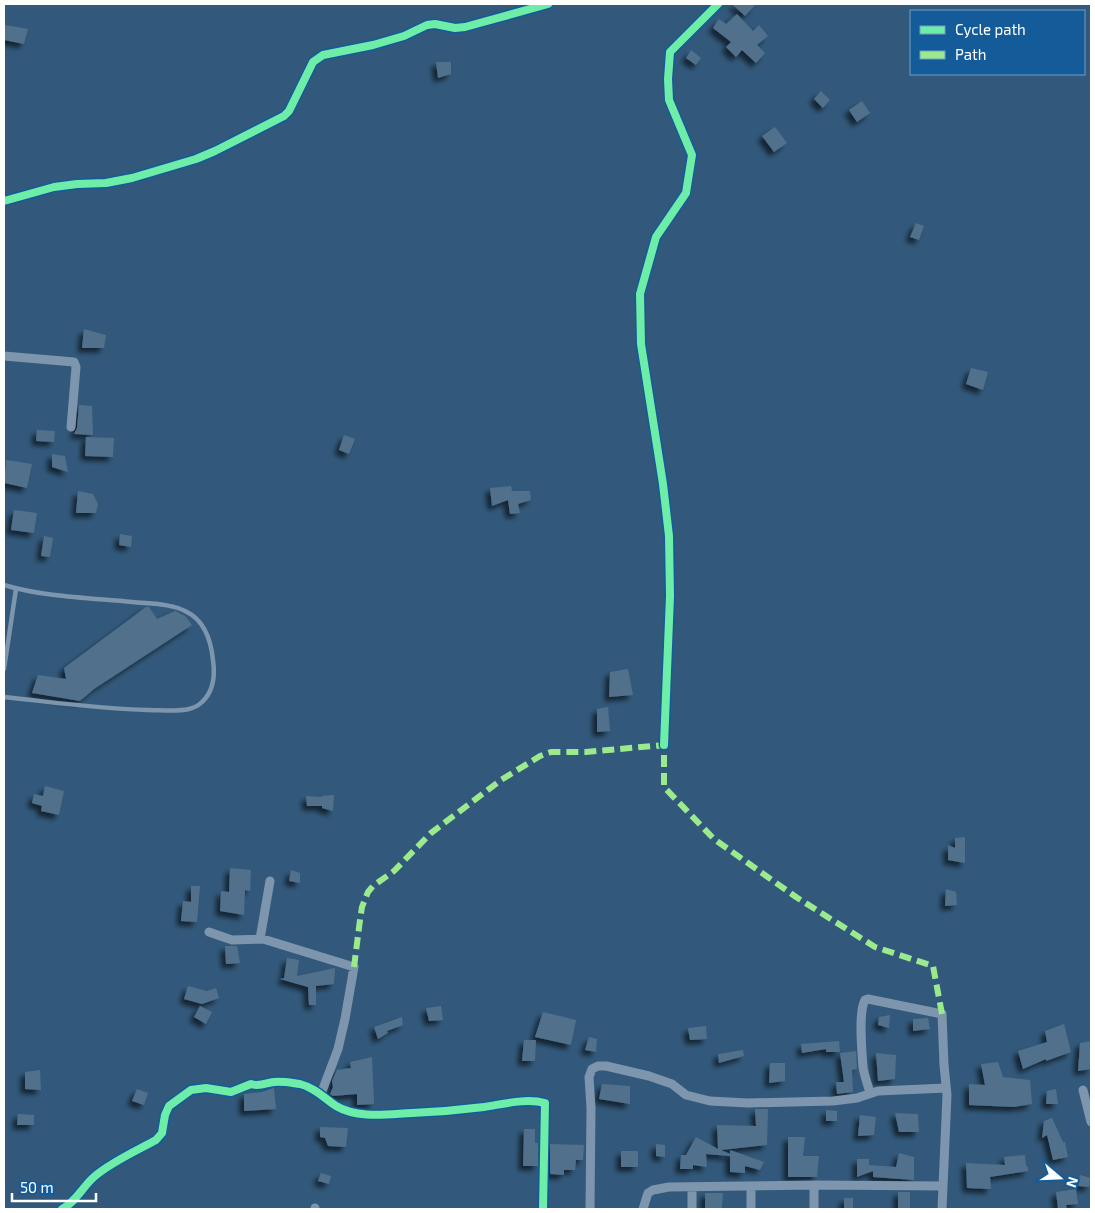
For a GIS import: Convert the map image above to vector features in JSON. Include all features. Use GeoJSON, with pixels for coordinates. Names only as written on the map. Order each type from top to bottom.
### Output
{"type":"FeatureCollection","features":[{"type":"Feature","properties":{"kind":"street"},"geometry":{"type":"LineString","coordinates":[[4,201],[54,187],[106,183],[132,178],[215,151],[284,116],[294,104],[313,62],[323,54],[404,36],[427,25],[435,24],[455,28],[465,27],[548,4]]}},
{"type":"Feature","properties":{"kind":"street"},"geometry":{"type":"LineString","coordinates":[[664,745],[670,596],[669,536],[663,484],[641,344],[640,294],[656,237],[686,193],[692,155],[669,100],[670,52],[718,4]]}},
{"type":"Feature","properties":{"kind":"street"},"geometry":{"type":"LineString","coordinates":[[4,356],[74,362],[76,366],[71,428]]}},
{"type":"Feature","properties":{"kind":"street"},"geometry":{"type":"LineString","coordinates":[[260,939],[270,881]]}},
{"type":"Feature","properties":{"kind":"street"},"geometry":{"type":"LineString","coordinates":[[209,932],[232,940],[260,939],[354,967],[346,1019],[338,1049],[321,1094]]}},
{"type":"Feature","properties":{"kind":"street"},"geometry":{"type":"LineString","coordinates":[[870,1093],[864,1068],[862,1020],[864,1000],[868,999],[942,1014],[946,1088],[942,1209]]}},
{"type":"Feature","properties":{"kind":"street"},"geometry":{"type":"LineString","coordinates":[[590,1209],[591,1108],[589,1077],[594,1067],[606,1066],[649,1076],[672,1084],[686,1095],[710,1101],[748,1103],[816,1102],[857,1098],[878,1091],[946,1088]]}},
{"type":"Feature","properties":{"kind":"street"},"geometry":{"type":"LineString","coordinates":[[62,1209],[101,1171],[156,1140],[162,1133],[165,1115],[169,1106],[191,1090],[206,1088],[231,1092],[251,1084],[273,1082],[304,1085],[341,1108],[363,1114],[433,1111],[532,1100],[545,1103],[543,1209]]}},
{"type":"Feature","properties":{"kind":"street"},"geometry":{"type":"LineString","coordinates":[[1084,1090],[1091,1122]]}},
{"type":"Feature","properties":{"kind":"street"},"geometry":{"type":"LineString","coordinates":[[643,1209],[645,1199],[650,1192],[669,1188],[814,1185],[943,1186]]}},
{"type":"Feature","properties":{"kind":"street"},"geometry":{"type":"LineString","coordinates":[[814,1185],[814,1209]]}},
{"type":"Feature","properties":{"kind":"street"},"geometry":{"type":"LineString","coordinates":[[692,1187],[692,1209]]}},
{"type":"Feature","properties":{"kind":"street"},"geometry":{"type":"LineString","coordinates":[[751,1187],[751,1209]]}},
{"type":"Feature","properties":{"kind":"lane"},"geometry":{"type":"LineString","coordinates":[[4,585],[16,589],[168,605],[187,611],[199,620],[207,632],[212,647],[214,672],[210,691],[202,702],[192,709],[114,710],[4,697]]}},
{"type":"Feature","properties":{"kind":"lane"},"geometry":{"type":"LineString","coordinates":[[4,669],[16,589]]}},
{"type":"Feature","properties":{"kind":"building"},"geometry":{"type":"Polygon","coordinates":[[[732,4],[756,4],[745,16],[732,4]]]}},
{"type":"Feature","properties":{"kind":"building"},"geometry":{"type":"Polygon","coordinates":[[[737,14],[753,31],[759,25],[768,36],[757,45],[765,53],[756,63],[742,50],[736,57],[726,47],[731,42],[713,28],[719,19],[726,24],[737,14]]]}},
{"type":"Feature","properties":{"kind":"building"},"geometry":{"type":"Polygon","coordinates":[[[5,25],[28,29],[24,44],[4,40],[5,25]]]}},
{"type":"Feature","properties":{"kind":"building"},"geometry":{"type":"Polygon","coordinates":[[[691,50],[701,58],[696,65],[686,58],[691,50]]]}},
{"type":"Feature","properties":{"kind":"building"},"geometry":{"type":"Polygon","coordinates":[[[436,62],[451,62],[451,74],[438,78],[436,62]]]}},
{"type":"Feature","properties":{"kind":"building"},"geometry":{"type":"Polygon","coordinates":[[[821,91],[830,100],[823,108],[814,99],[821,91]]]}},
{"type":"Feature","properties":{"kind":"building"},"geometry":{"type":"Polygon","coordinates":[[[862,101],[870,113],[857,122],[849,110],[862,101]]]}},
{"type":"Feature","properties":{"kind":"building"},"geometry":{"type":"Polygon","coordinates":[[[775,127],[787,143],[774,152],[762,136],[775,127]]]}},
{"type":"Feature","properties":{"kind":"building"},"geometry":{"type":"Polygon","coordinates":[[[916,223],[924,226],[919,240],[910,237],[916,223]]]}},
{"type":"Feature","properties":{"kind":"building"},"geometry":{"type":"Polygon","coordinates":[[[84,329],[106,335],[104,348],[82,348],[84,329]]]}},
{"type":"Feature","properties":{"kind":"building"},"geometry":{"type":"Polygon","coordinates":[[[971,368],[988,372],[983,390],[966,384],[971,368]]]}},
{"type":"Feature","properties":{"kind":"building"},"geometry":{"type":"Polygon","coordinates":[[[79,405],[92,406],[93,435],[74,434],[77,428],[79,405]]]}},
{"type":"Feature","properties":{"kind":"building"},"geometry":{"type":"Polygon","coordinates":[[[37,430],[55,431],[54,442],[36,441],[37,430]]]}},
{"type":"Feature","properties":{"kind":"building"},"geometry":{"type":"Polygon","coordinates":[[[344,435],[355,439],[349,454],[339,450],[344,435]]]}},
{"type":"Feature","properties":{"kind":"building"},"geometry":{"type":"Polygon","coordinates":[[[86,437],[114,438],[113,457],[85,456],[86,437]]]}},
{"type":"Feature","properties":{"kind":"building"},"geometry":{"type":"Polygon","coordinates":[[[52,454],[65,456],[68,472],[52,467],[52,454]]]}},
{"type":"Feature","properties":{"kind":"building"},"geometry":{"type":"Polygon","coordinates":[[[6,460],[32,464],[27,488],[4,483],[6,460]]]}},
{"type":"Feature","properties":{"kind":"building"},"geometry":{"type":"Polygon","coordinates":[[[511,486],[512,491],[530,491],[531,500],[518,504],[520,513],[510,514],[508,500],[492,506],[490,488],[511,486]]]}},
{"type":"Feature","properties":{"kind":"building"},"geometry":{"type":"Polygon","coordinates":[[[78,491],[93,494],[98,504],[96,513],[76,513],[78,491]]]}},
{"type":"Feature","properties":{"kind":"building"},"geometry":{"type":"Polygon","coordinates":[[[14,510],[37,513],[34,533],[11,530],[14,510]]]}},
{"type":"Feature","properties":{"kind":"building"},"geometry":{"type":"Polygon","coordinates":[[[120,534],[132,536],[131,547],[119,545],[120,534]]]}},
{"type":"Feature","properties":{"kind":"building"},"geometry":{"type":"Polygon","coordinates":[[[44,536],[53,538],[50,557],[41,556],[44,536]]]}},
{"type":"Feature","properties":{"kind":"building"},"geometry":{"type":"Polygon","coordinates":[[[146,607],[149,607],[157,619],[175,611],[185,616],[192,625],[94,689],[80,701],[32,693],[38,675],[66,679],[64,668],[146,607]]]}},
{"type":"Feature","properties":{"kind":"building"},"geometry":{"type":"Polygon","coordinates":[[[628,669],[633,695],[609,697],[610,672],[628,669]]]}},
{"type":"Feature","properties":{"kind":"building"},"geometry":{"type":"Polygon","coordinates":[[[608,707],[610,731],[597,732],[597,709],[608,707]]]}},
{"type":"Feature","properties":{"kind":"building"},"geometry":{"type":"Polygon","coordinates":[[[45,786],[64,791],[59,815],[41,811],[42,806],[32,803],[34,794],[43,796],[45,786]]]}},
{"type":"Feature","properties":{"kind":"building"},"geometry":{"type":"Polygon","coordinates":[[[334,795],[333,811],[322,808],[322,806],[307,806],[306,796],[322,797],[334,795]]]}},
{"type":"Feature","properties":{"kind":"building"},"geometry":{"type":"Polygon","coordinates":[[[965,837],[965,863],[948,860],[948,845],[955,848],[955,838],[965,837]]]}},
{"type":"Feature","properties":{"kind":"building"},"geometry":{"type":"Polygon","coordinates":[[[230,868],[251,870],[250,891],[245,890],[244,915],[220,911],[221,891],[229,892],[230,868]]]}},
{"type":"Feature","properties":{"kind":"building"},"geometry":{"type":"Polygon","coordinates":[[[291,870],[300,873],[300,883],[289,881],[291,870]]]}},
{"type":"Feature","properties":{"kind":"building"},"geometry":{"type":"Polygon","coordinates":[[[191,886],[200,886],[197,922],[181,921],[183,901],[191,902],[191,886]]]}},
{"type":"Feature","properties":{"kind":"building"},"geometry":{"type":"Polygon","coordinates":[[[946,889],[956,892],[957,905],[945,906],[946,889]]]}},
{"type":"Feature","properties":{"kind":"building"},"geometry":{"type":"Polygon","coordinates":[[[225,946],[237,946],[240,963],[226,964],[225,946]]]}},
{"type":"Feature","properties":{"kind":"building"},"geometry":{"type":"Polygon","coordinates":[[[287,958],[299,960],[297,976],[335,968],[334,984],[316,986],[316,1005],[309,1005],[308,987],[280,979],[284,978],[287,958]]]}},
{"type":"Feature","properties":{"kind":"building"},"geometry":{"type":"Polygon","coordinates":[[[188,986],[207,991],[216,988],[219,998],[202,1004],[184,999],[188,986]]]}},
{"type":"Feature","properties":{"kind":"building"},"geometry":{"type":"Polygon","coordinates":[[[200,1006],[212,1012],[206,1024],[194,1017],[200,1006]]]}},
{"type":"Feature","properties":{"kind":"building"},"geometry":{"type":"Polygon","coordinates":[[[441,1006],[443,1020],[429,1021],[426,1008],[441,1006]]]}},
{"type":"Feature","properties":{"kind":"building"},"geometry":{"type":"Polygon","coordinates":[[[543,1012],[576,1020],[571,1045],[535,1037],[543,1012]]]}},
{"type":"Feature","properties":{"kind":"building"},"geometry":{"type":"Polygon","coordinates":[[[890,1015],[889,1028],[878,1025],[879,1017],[890,1015]]]}},
{"type":"Feature","properties":{"kind":"building"},"geometry":{"type":"Polygon","coordinates":[[[402,1017],[403,1025],[387,1031],[388,1033],[378,1039],[374,1027],[402,1017]]]}},
{"type":"Feature","properties":{"kind":"building"},"geometry":{"type":"Polygon","coordinates":[[[928,1018],[930,1029],[913,1031],[913,1019],[928,1018]]]}},
{"type":"Feature","properties":{"kind":"building"},"geometry":{"type":"Polygon","coordinates":[[[1064,1024],[1071,1052],[1046,1061],[1046,1059],[1023,1069],[1018,1051],[1047,1042],[1045,1031],[1064,1024]]]}},
{"type":"Feature","properties":{"kind":"building"},"geometry":{"type":"Polygon","coordinates":[[[706,1026],[707,1039],[690,1040],[688,1028],[706,1026]]]}},
{"type":"Feature","properties":{"kind":"building"},"geometry":{"type":"Polygon","coordinates":[[[589,1037],[597,1039],[596,1052],[585,1050],[589,1037]]]}},
{"type":"Feature","properties":{"kind":"building"},"geometry":{"type":"Polygon","coordinates":[[[524,1040],[536,1040],[535,1061],[522,1061],[524,1040]]]}},
{"type":"Feature","properties":{"kind":"building"},"geometry":{"type":"Polygon","coordinates":[[[839,1041],[840,1052],[826,1052],[826,1049],[802,1053],[801,1044],[839,1041]]]}},
{"type":"Feature","properties":{"kind":"building"},"geometry":{"type":"Polygon","coordinates":[[[1091,1041],[1091,1069],[1078,1071],[1080,1043],[1091,1041]]]}},
{"type":"Feature","properties":{"kind":"building"},"geometry":{"type":"Polygon","coordinates":[[[743,1050],[744,1056],[719,1063],[718,1054],[743,1050]]]}},
{"type":"Feature","properties":{"kind":"building"},"geometry":{"type":"Polygon","coordinates":[[[856,1051],[857,1069],[852,1070],[853,1092],[837,1094],[836,1082],[844,1082],[840,1053],[856,1051]]]}},
{"type":"Feature","properties":{"kind":"building"},"geometry":{"type":"Polygon","coordinates":[[[876,1053],[896,1055],[895,1079],[878,1081],[876,1053]]]}},
{"type":"Feature","properties":{"kind":"building"},"geometry":{"type":"Polygon","coordinates":[[[372,1057],[374,1104],[357,1105],[357,1094],[333,1096],[330,1094],[333,1087],[332,1081],[337,1070],[351,1068],[350,1062],[372,1057]]]}},
{"type":"Feature","properties":{"kind":"building"},"geometry":{"type":"Polygon","coordinates":[[[998,1062],[1003,1077],[1030,1080],[1032,1104],[1014,1107],[969,1105],[969,1084],[985,1085],[981,1064],[998,1062]]]}},
{"type":"Feature","properties":{"kind":"building"},"geometry":{"type":"Polygon","coordinates":[[[770,1063],[785,1063],[785,1081],[769,1083],[770,1063]]]}},
{"type":"Feature","properties":{"kind":"building"},"geometry":{"type":"Polygon","coordinates":[[[40,1070],[41,1090],[25,1089],[25,1072],[40,1070]]]}},
{"type":"Feature","properties":{"kind":"building"},"geometry":{"type":"Polygon","coordinates":[[[602,1084],[630,1086],[630,1104],[599,1099],[602,1084]]]}},
{"type":"Feature","properties":{"kind":"building"},"geometry":{"type":"Polygon","coordinates":[[[274,1088],[276,1109],[244,1111],[244,1094],[262,1092],[274,1088]]]}},
{"type":"Feature","properties":{"kind":"building"},"geometry":{"type":"Polygon","coordinates":[[[137,1089],[148,1093],[144,1105],[132,1101],[137,1089]]]}},
{"type":"Feature","properties":{"kind":"building"},"geometry":{"type":"Polygon","coordinates":[[[1056,1089],[1058,1104],[1046,1104],[1047,1091],[1056,1089]]]}},
{"type":"Feature","properties":{"kind":"building"},"geometry":{"type":"Polygon","coordinates":[[[755,1109],[768,1109],[767,1145],[721,1150],[730,1154],[730,1150],[764,1162],[760,1170],[745,1166],[745,1173],[730,1172],[730,1156],[706,1154],[707,1167],[693,1165],[693,1169],[680,1169],[681,1155],[686,1155],[696,1137],[718,1149],[717,1125],[756,1126],[755,1109]]]}},
{"type":"Feature","properties":{"kind":"building"},"geometry":{"type":"Polygon","coordinates":[[[826,1110],[837,1111],[837,1121],[826,1121],[826,1110]]]}},
{"type":"Feature","properties":{"kind":"building"},"geometry":{"type":"Polygon","coordinates":[[[895,1113],[918,1114],[919,1132],[899,1132],[895,1113]]]}},
{"type":"Feature","properties":{"kind":"building"},"geometry":{"type":"Polygon","coordinates":[[[18,1114],[34,1115],[34,1125],[17,1125],[18,1114]]]}},
{"type":"Feature","properties":{"kind":"building"},"geometry":{"type":"Polygon","coordinates":[[[860,1115],[876,1117],[874,1135],[858,1136],[860,1115]]]}},
{"type":"Feature","properties":{"kind":"building"},"geometry":{"type":"Polygon","coordinates":[[[1052,1118],[1063,1142],[1065,1142],[1068,1157],[1053,1160],[1047,1135],[1042,1138],[1044,1121],[1052,1118]]]}},
{"type":"Feature","properties":{"kind":"building"},"geometry":{"type":"Polygon","coordinates":[[[320,1127],[348,1128],[346,1147],[328,1146],[325,1138],[320,1137],[320,1127]]]}},
{"type":"Feature","properties":{"kind":"building"},"geometry":{"type":"Polygon","coordinates":[[[524,1129],[535,1129],[535,1143],[538,1143],[538,1166],[523,1166],[524,1129]]]}},
{"type":"Feature","properties":{"kind":"building"},"geometry":{"type":"Polygon","coordinates":[[[788,1137],[805,1137],[803,1156],[819,1156],[817,1177],[788,1177],[788,1137]]]}},
{"type":"Feature","properties":{"kind":"building"},"geometry":{"type":"Polygon","coordinates":[[[550,1144],[584,1145],[583,1160],[576,1160],[575,1170],[564,1170],[564,1175],[550,1174],[550,1144]]]}},
{"type":"Feature","properties":{"kind":"building"},"geometry":{"type":"Polygon","coordinates":[[[656,1144],[665,1145],[665,1157],[656,1156],[656,1144]]]}},
{"type":"Feature","properties":{"kind":"building"},"geometry":{"type":"Polygon","coordinates":[[[621,1151],[638,1151],[638,1167],[621,1167],[621,1151]]]}},
{"type":"Feature","properties":{"kind":"building"},"geometry":{"type":"Polygon","coordinates":[[[899,1153],[914,1157],[914,1180],[873,1177],[873,1171],[857,1177],[857,1159],[869,1159],[869,1165],[896,1167],[899,1153]]]}},
{"type":"Feature","properties":{"kind":"building"},"geometry":{"type":"Polygon","coordinates":[[[1025,1155],[1028,1171],[990,1177],[991,1189],[967,1188],[966,1163],[1005,1165],[1004,1157],[1025,1155]]]}},
{"type":"Feature","properties":{"kind":"building"},"geometry":{"type":"Polygon","coordinates":[[[321,1173],[331,1176],[329,1184],[318,1181],[321,1173]]]}},
{"type":"Feature","properties":{"kind":"building"},"geometry":{"type":"Polygon","coordinates":[[[1080,1175],[1091,1178],[1089,1187],[1078,1186],[1080,1175]]]}},
{"type":"Feature","properties":{"kind":"building"},"geometry":{"type":"Polygon","coordinates":[[[1076,1189],[1078,1204],[1066,1205],[1067,1209],[1058,1209],[1056,1192],[1076,1189]]]}},
{"type":"Feature","properties":{"kind":"building"},"geometry":{"type":"Polygon","coordinates":[[[898,1192],[910,1192],[910,1209],[898,1209],[898,1192]]]}},
{"type":"Feature","properties":{"kind":"building"},"geometry":{"type":"Polygon","coordinates":[[[705,1193],[723,1193],[722,1208],[705,1208],[705,1193]]]}},
{"type":"Feature","properties":{"kind":"building"},"geometry":{"type":"Polygon","coordinates":[[[844,1198],[853,1198],[853,1209],[844,1209],[844,1198]]]}},
{"type":"Feature","properties":{"kind":"marked path"},"geometry":{"type":"LineString","coordinates":[[354,967],[362,907],[368,892],[373,886],[394,871],[431,833],[501,780],[540,756],[551,752],[586,752],[664,745],[664,787],[714,839],[796,897],[875,947],[933,966],[942,1014]]}},
{"type":"Feature","properties":{"kind":"cycle path"},"geometry":{"type":"LineString","coordinates":[[4,201],[54,187],[106,183],[132,178],[196,159],[215,151],[284,116],[289,111],[313,62],[323,55],[373,45],[404,36],[427,25],[435,24],[455,28],[465,27],[548,4]]}},
{"type":"Feature","properties":{"kind":"cycle path"},"geometry":{"type":"LineString","coordinates":[[664,745],[670,596],[669,536],[663,484],[641,344],[640,294],[656,237],[686,193],[692,155],[669,100],[670,52],[718,4]]}},
{"type":"Feature","properties":{"kind":"cycle path"},"geometry":{"type":"LineString","coordinates":[[62,1209],[102,1171],[156,1140],[162,1133],[165,1115],[169,1106],[191,1090],[206,1088],[231,1092],[251,1084],[260,1085],[274,1082],[300,1084],[315,1091],[336,1106],[354,1113],[363,1114],[383,1115],[448,1111],[523,1101],[545,1103],[543,1209]]}}]}
